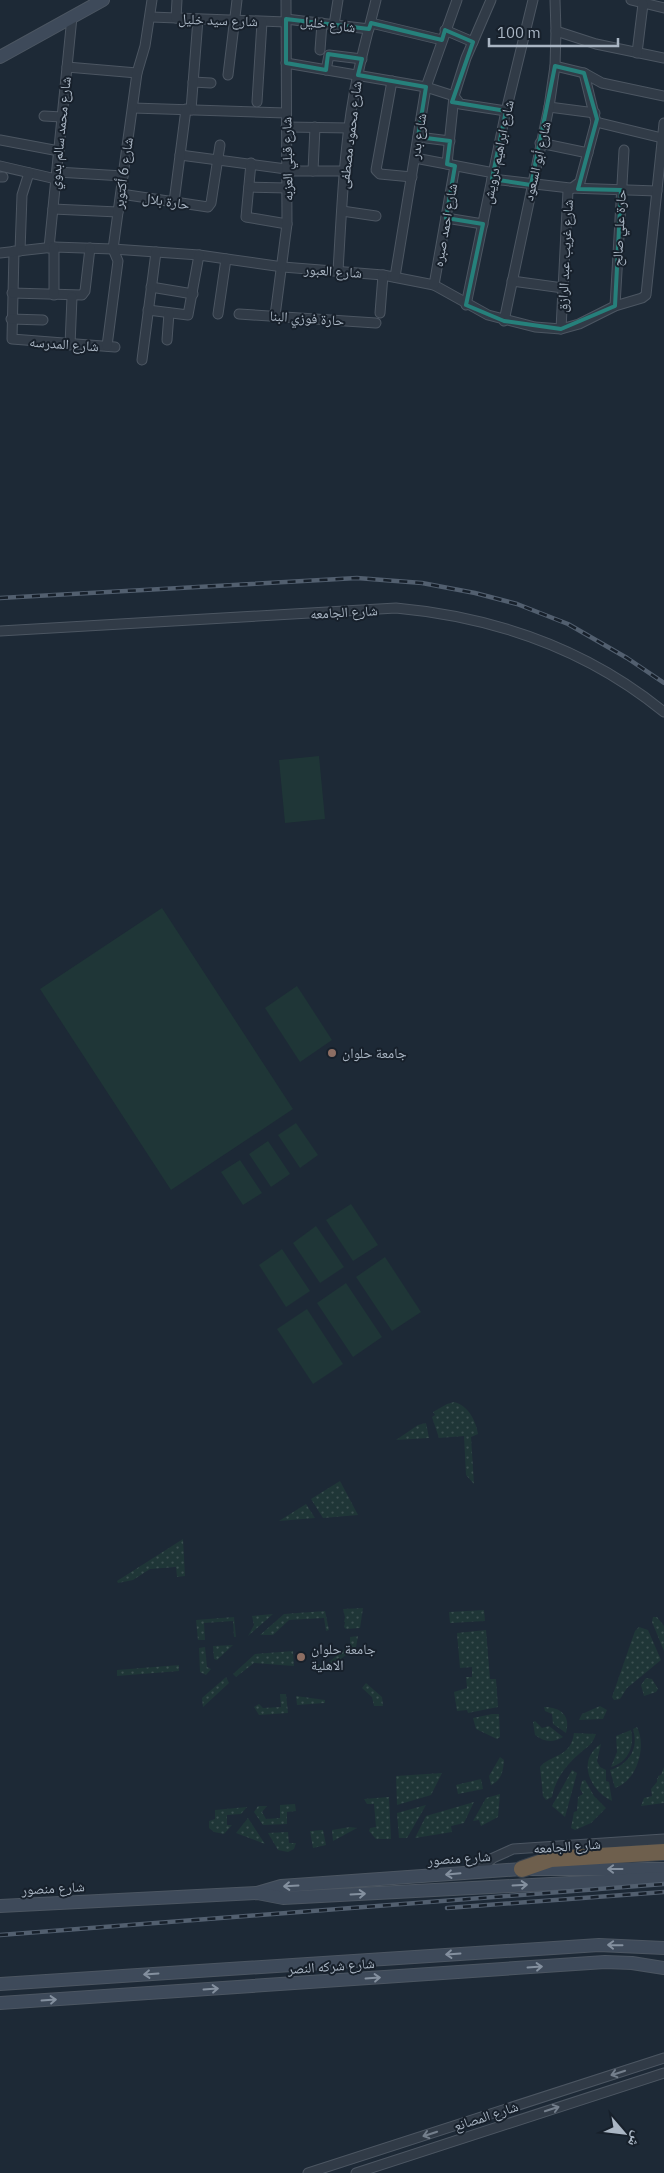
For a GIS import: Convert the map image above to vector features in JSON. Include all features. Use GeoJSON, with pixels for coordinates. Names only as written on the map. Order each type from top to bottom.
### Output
{"type":"FeatureCollection","features":[{"type":"Feature","properties":{"kind":"highway"},"geometry":{"type":"LineString","coordinates":[[522,1869],[552,1859],[664,1852]]}},
{"type":"Feature","properties":{"kind":"street"},"geometry":{"type":"LineString","coordinates":[[0,57],[103,0]]}},
{"type":"Feature","properties":{"kind":"street","name":"شارع 6 أكتوبر"},"geometry":{"type":"LineString","coordinates":[[111,347],[118,261],[113,249],[137,73],[151,17],[152,0]]}},
{"type":"Feature","properties":{"kind":"street"},"geometry":{"type":"LineString","coordinates":[[176,18],[177,0]]}},
{"type":"Feature","properties":{"kind":"street"},"geometry":{"type":"LineString","coordinates":[[228,75],[236,0]]}},
{"type":"Feature","properties":{"kind":"street","name":"شارع قبلي العزبه"},"geometry":{"type":"LineString","coordinates":[[275,316],[283,267],[287,224],[286,0]]}},
{"type":"Feature","properties":{"kind":"street"},"geometry":{"type":"LineString","coordinates":[[334,25],[338,0]]}},
{"type":"Feature","properties":{"kind":"street","name":"شارع محمود مصطفى"},"geometry":{"type":"LineString","coordinates":[[338,271],[344,171],[350,128],[358,75],[376,0]]}},
{"type":"Feature","properties":{"kind":"street","name":"شارع بدر"},"geometry":{"type":"LineString","coordinates":[[395,277],[426,87],[457,0]]}},
{"type":"Feature","properties":{"kind":"street","name":"شارع احمد صبره"},"geometry":{"type":"LineString","coordinates":[[434,285],[446,218],[451,165],[450,141],[454,96],[473,42],[491,0]]}},
{"type":"Feature","properties":{"kind":"street","name":"شارع ابراهيم درويش"},"geometry":{"type":"LineString","coordinates":[[466,305],[506,110],[533,0]]}},
{"type":"Feature","properties":{"kind":"street","name":"شارع أبو السعود"},"geometry":{"type":"LineString","coordinates":[[504,320],[530,185],[549,107],[556,31],[555,0]]}},
{"type":"Feature","properties":{"kind":"street"},"geometry":{"type":"LineString","coordinates":[[631,0],[664,8]]}},
{"type":"Feature","properties":{"kind":"street"},"geometry":{"type":"LineString","coordinates":[[637,53],[643,4]]}},
{"type":"Feature","properties":{"kind":"street","name":"شارع محمد سالم بدوي"},"geometry":{"type":"LineString","coordinates":[[54,295],[53,209],[72,17]]}},
{"type":"Feature","properties":{"kind":"street","name":"شارع سيد خليل"},"geometry":{"type":"LineString","coordinates":[[151,17],[262,22],[286,21]]}},
{"type":"Feature","properties":{"kind":"street"},"geometry":{"type":"LineString","coordinates":[[174,202],[193,82],[198,19]]}},
{"type":"Feature","properties":{"kind":"street","name":"شارع خليل"},"geometry":{"type":"LineString","coordinates":[[286,21],[370,26],[442,40]]}},
{"type":"Feature","properties":{"kind":"street"},"geometry":{"type":"LineString","coordinates":[[257,102],[262,22]]}},
{"type":"Feature","properties":{"kind":"street"},"geometry":{"type":"LineString","coordinates":[[320,50],[322,23]]}},
{"type":"Feature","properties":{"kind":"street"},"geometry":{"type":"LineString","coordinates":[[445,30],[473,42]]}},
{"type":"Feature","properties":{"kind":"street"},"geometry":{"type":"LineString","coordinates":[[556,31],[637,53],[664,58]]}},
{"type":"Feature","properties":{"kind":"street"},"geometry":{"type":"LineString","coordinates":[[326,70],[329,55],[362,59]]}},
{"type":"Feature","properties":{"kind":"street"},"geometry":{"type":"LineString","coordinates":[[286,63],[426,87],[454,96],[460,104],[506,110]]}},
{"type":"Feature","properties":{"kind":"street"},"geometry":{"type":"LineString","coordinates":[[554,66],[584,73],[602,83],[664,96]]}},
{"type":"Feature","properties":{"kind":"street"},"geometry":{"type":"LineString","coordinates":[[67,67],[137,73]]}},
{"type":"Feature","properties":{"kind":"street"},"geometry":{"type":"LineString","coordinates":[[584,73],[596,117]]}},
{"type":"Feature","properties":{"kind":"street"},"geometry":{"type":"LineString","coordinates":[[392,81],[376,170],[380,174],[412,177]]}},
{"type":"Feature","properties":{"kind":"street"},"geometry":{"type":"LineString","coordinates":[[193,82],[210,83]]}},
{"type":"Feature","properties":{"kind":"street"},"geometry":{"type":"LineString","coordinates":[[549,107],[596,117],[662,138]]}},
{"type":"Feature","properties":{"kind":"street"},"geometry":{"type":"LineString","coordinates":[[133,108],[286,113]]}},
{"type":"Feature","properties":{"kind":"street"},"geometry":{"type":"LineString","coordinates":[[44,116],[62,116]]}},
{"type":"Feature","properties":{"kind":"street","name":"شارع غريب عبد الرازق"},"geometry":{"type":"LineString","coordinates":[[561,329],[570,188],[580,182],[596,117]]}},
{"type":"Feature","properties":{"kind":"street"},"geometry":{"type":"LineString","coordinates":[[415,158],[530,185],[657,191],[664,123]]}},
{"type":"Feature","properties":{"kind":"street"},"geometry":{"type":"LineString","coordinates":[[286,126],[350,128]]}},
{"type":"Feature","properties":{"kind":"street"},"geometry":{"type":"LineString","coordinates":[[313,171],[315,127]]}},
{"type":"Feature","properties":{"kind":"street"},"geometry":{"type":"LineString","coordinates":[[418,137],[450,141]]}},
{"type":"Feature","properties":{"kind":"street"},"geometry":{"type":"LineString","coordinates":[[0,140],[59,151]]}},
{"type":"Feature","properties":{"kind":"street"},"geometry":{"type":"LineString","coordinates":[[540,143],[588,153]]}},
{"type":"Feature","properties":{"kind":"street","name":"حارة بلال"},"geometry":{"type":"LineString","coordinates":[[121,194],[206,208],[209,206],[220,146]]}},
{"type":"Feature","properties":{"kind":"street","name":"حارة علي صالح"},"geometry":{"type":"LineString","coordinates":[[614,306],[624,150]]}},
{"type":"Feature","properties":{"kind":"street"},"geometry":{"type":"LineString","coordinates":[[180,155],[251,163],[258,167],[287,170],[344,171]]}},
{"type":"Feature","properties":{"kind":"street"},"geometry":{"type":"LineString","coordinates":[[251,163],[247,218],[287,224]]}},
{"type":"Feature","properties":{"kind":"street"},"geometry":{"type":"LineString","coordinates":[[0,166],[29,173],[123,176]]}},
{"type":"Feature","properties":{"kind":"street","name":"شارع المدرسه"},"geometry":{"type":"LineString","coordinates":[[29,173],[22,195],[12,293],[11,336],[15,340],[111,347]]}},
{"type":"Feature","properties":{"kind":"street"},"geometry":{"type":"LineString","coordinates":[[248,187],[288,188]]}},
{"type":"Feature","properties":{"kind":"street","name":"شارع العبور"},"geometry":{"type":"LineString","coordinates":[[0,253],[52,247],[113,249],[199,255],[283,267],[383,275],[434,285],[466,305],[504,320],[535,327],[561,329],[579,324],[614,306],[642,298],[647,292],[657,191]]}},
{"type":"Feature","properties":{"kind":"street"},"geometry":{"type":"LineString","coordinates":[[53,209],[118,212]]}},
{"type":"Feature","properties":{"kind":"street"},"geometry":{"type":"LineString","coordinates":[[342,210],[376,216]]}},
{"type":"Feature","properties":{"kind":"street"},"geometry":{"type":"LineString","coordinates":[[446,218],[483,224]]}},
{"type":"Feature","properties":{"kind":"street"},"geometry":{"type":"LineString","coordinates":[[12,293],[80,296],[85,291],[90,248]]}},
{"type":"Feature","properties":{"kind":"street"},"geometry":{"type":"LineString","coordinates":[[142,360],[156,252]]}},
{"type":"Feature","properties":{"kind":"street"},"geometry":{"type":"LineString","coordinates":[[148,310],[188,314],[199,255]]}},
{"type":"Feature","properties":{"kind":"street"},"geometry":{"type":"LineString","coordinates":[[218,314],[226,259]]}},
{"type":"Feature","properties":{"kind":"street"},"geometry":{"type":"LineString","coordinates":[[380,313],[383,275]]}},
{"type":"Feature","properties":{"kind":"street"},"geometry":{"type":"LineString","coordinates":[[512,281],[563,288]]}},
{"type":"Feature","properties":{"kind":"street"},"geometry":{"type":"LineString","coordinates":[[151,287],[193,294]]}},
{"type":"Feature","properties":{"kind":"street"},"geometry":{"type":"LineString","coordinates":[[70,344],[72,296]]}},
{"type":"Feature","properties":{"kind":"street"},"geometry":{"type":"LineString","coordinates":[[167,340],[169,313]]}},
{"type":"Feature","properties":{"kind":"street","name":"حارة فوزي البنا"},"geometry":{"type":"LineString","coordinates":[[239,314],[376,323]]}},
{"type":"Feature","properties":{"kind":"street"},"geometry":{"type":"LineString","coordinates":[[11,319],[43,320]]}},
{"type":"Feature","properties":{"kind":"street","name":"شارع الجامعه"},"geometry":{"type":"LineString","coordinates":[[0,631],[396,608],[420,610],[491,624],[559,648],[623,682],[664,712]]}},
{"type":"Feature","properties":{"kind":"street","name":"شارع الجامعه"},"geometry":{"type":"LineString","coordinates":[[476,1872],[493,1858],[514,1849],[664,1839]]}},
{"type":"Feature","properties":{"kind":"street","name":"شارع منصور"},"geometry":{"type":"LineString","coordinates":[[0,1906],[258,1893],[281,1886],[522,1869],[664,1869]]}},
{"type":"Feature","properties":{"kind":"street","name":"شارع منصور"},"geometry":{"type":"LineString","coordinates":[[258,1893],[283,1898],[664,1878]]}},
{"type":"Feature","properties":{"kind":"street","name":"شارع شركه النصر"},"geometry":{"type":"LineString","coordinates":[[0,1984],[599,1945],[664,1948]]}},
{"type":"Feature","properties":{"kind":"street","name":"شارع شركه النصر"},"geometry":{"type":"LineString","coordinates":[[0,2003],[605,1962],[664,1968]]}},
{"type":"Feature","properties":{"kind":"street","name":"شارع المصانع"},"geometry":{"type":"LineString","coordinates":[[308,2173],[664,2058]]}},
{"type":"Feature","properties":{"kind":"street","name":"شارع المصانع"},"geometry":{"type":"LineString","coordinates":[[356,2173],[664,2073]]}},
{"type":"Feature","properties":{"kind":"street"},"geometry":{"type":"LineString","coordinates":[[513,2108],[516,2121]]}},
{"type":"Feature","properties":{"kind":"highlighted area"},"geometry":{"type":"Polygon","coordinates":[[[286,19],[369,29],[371,23],[442,40],[445,30],[473,42],[452,102],[506,111],[492,179],[531,185],[555,66],[584,73],[597,119],[578,189],[621,190],[615,306],[561,329],[504,321],[466,305],[483,224],[446,218],[455,166],[447,164],[450,141],[418,137],[426,87],[358,75],[362,59],[328,54],[326,70],[286,63],[286,19]]]}},
{"type":"Feature","properties":{"kind":"green space"},"geometry":{"type":"Polygon","coordinates":[[[319,756],[325,819],[285,823],[279,760],[319,756]]]}},
{"type":"Feature","properties":{"kind":"green space"},"geometry":{"type":"Polygon","coordinates":[[[162,908],[293,1109],[171,1190],[40,989],[162,908]]]}},
{"type":"Feature","properties":{"kind":"green space"},"geometry":{"type":"Polygon","coordinates":[[[297,986],[332,1040],[300,1062],[265,1008],[297,986]]]}},
{"type":"Feature","properties":{"kind":"green space"},"geometry":{"type":"Polygon","coordinates":[[[296,1123],[318,1155],[300,1168],[278,1135],[296,1123]]]}},
{"type":"Feature","properties":{"kind":"green space"},"geometry":{"type":"Polygon","coordinates":[[[268,1141],[290,1174],[271,1187],[249,1154],[268,1141]]]}},
{"type":"Feature","properties":{"kind":"green space"},"geometry":{"type":"Polygon","coordinates":[[[240,1160],[262,1193],[243,1205],[221,1172],[240,1160]]]}},
{"type":"Feature","properties":{"kind":"green space"},"geometry":{"type":"Polygon","coordinates":[[[351,1204],[378,1245],[353,1261],[326,1220],[351,1204]]]}},
{"type":"Feature","properties":{"kind":"green space"},"geometry":{"type":"Polygon","coordinates":[[[316,1226],[344,1267],[320,1283],[293,1243],[316,1226]]]}},
{"type":"Feature","properties":{"kind":"green space"},"geometry":{"type":"Polygon","coordinates":[[[282,1249],[310,1291],[286,1307],[259,1265],[282,1249]]]}},
{"type":"Feature","properties":{"kind":"green space"},"geometry":{"type":"Polygon","coordinates":[[[385,1257],[421,1312],[392,1331],[356,1277],[385,1257]]]}},
{"type":"Feature","properties":{"kind":"green space"},"geometry":{"type":"Polygon","coordinates":[[[346,1283],[382,1337],[353,1357],[317,1303],[346,1283]]]}},
{"type":"Feature","properties":{"kind":"green space"},"geometry":{"type":"Polygon","coordinates":[[[307,1309],[343,1364],[313,1384],[277,1329],[307,1309]]]}},
{"type":"Feature","properties":{"kind":"green space"},"geometry":{"type":"Polygon","coordinates":[[[454,1402],[467,1410],[477,1429],[478,1434],[471,1437],[474,1484],[466,1475],[464,1436],[439,1438],[432,1417],[435,1415],[433,1412],[454,1402]]]}},
{"type":"Feature","properties":{"kind":"green space"},"geometry":{"type":"Polygon","coordinates":[[[426,1423],[429,1438],[396,1440],[418,1425],[426,1423]]]}},
{"type":"Feature","properties":{"kind":"green space"},"geometry":{"type":"Polygon","coordinates":[[[340,1481],[358,1515],[323,1518],[311,1499],[340,1481]]]}},
{"type":"Feature","properties":{"kind":"green space"},"geometry":{"type":"Polygon","coordinates":[[[306,1504],[315,1518],[279,1521],[306,1504]]]}},
{"type":"Feature","properties":{"kind":"green space"},"geometry":{"type":"Polygon","coordinates":[[[183,1539],[185,1576],[177,1577],[176,1567],[150,1569],[133,1580],[118,1583],[117,1581],[183,1539]]]}},
{"type":"Feature","properties":{"kind":"green space"},"geometry":{"type":"Polygon","coordinates":[[[363,1608],[360,1628],[346,1629],[344,1627],[345,1617],[343,1609],[363,1608]]]}},
{"type":"Feature","properties":{"kind":"green space"},"geometry":{"type":"Polygon","coordinates":[[[484,1610],[485,1621],[450,1623],[449,1612],[484,1610]]]}},
{"type":"Feature","properties":{"kind":"green space"},"geometry":{"type":"Polygon","coordinates":[[[325,1611],[329,1630],[326,1631],[324,1618],[289,1620],[273,1635],[260,1635],[284,1614],[325,1611]]]}},
{"type":"Feature","properties":{"kind":"green space"},"geometry":{"type":"Polygon","coordinates":[[[273,1614],[248,1636],[254,1625],[252,1616],[273,1614]]]}},
{"type":"Feature","properties":{"kind":"green space"},"geometry":{"type":"Polygon","coordinates":[[[234,1617],[236,1637],[234,1637],[233,1621],[204,1623],[205,1640],[198,1640],[196,1620],[234,1617]]]}},
{"type":"Feature","properties":{"kind":"green space"},"geometry":{"type":"Polygon","coordinates":[[[653,1617],[657,1617],[664,1626],[664,1651],[652,1622],[653,1617]]]}},
{"type":"Feature","properties":{"kind":"green space"},"geometry":{"type":"Polygon","coordinates":[[[639,1627],[648,1630],[661,1660],[627,1688],[620,1699],[614,1700],[612,1697],[635,1631],[639,1627]]]}},
{"type":"Feature","properties":{"kind":"green space"},"geometry":{"type":"Polygon","coordinates":[[[486,1630],[490,1679],[496,1679],[498,1707],[468,1713],[467,1710],[457,1711],[454,1692],[467,1688],[466,1677],[472,1677],[472,1667],[460,1668],[457,1633],[486,1630]]]}},
{"type":"Feature","properties":{"kind":"green space"},"geometry":{"type":"Polygon","coordinates":[[[358,1636],[356,1647],[327,1670],[312,1668],[312,1664],[325,1665],[350,1645],[350,1637],[358,1636]]]}},
{"type":"Feature","properties":{"kind":"green space"},"geometry":{"type":"Polygon","coordinates":[[[233,1645],[217,1660],[214,1659],[213,1646],[233,1645]]]}},
{"type":"Feature","properties":{"kind":"green space"},"geometry":{"type":"Polygon","coordinates":[[[205,1647],[207,1667],[211,1669],[206,1675],[200,1672],[199,1648],[205,1647]]]}},
{"type":"Feature","properties":{"kind":"green space"},"geometry":{"type":"Polygon","coordinates":[[[293,1651],[294,1666],[254,1663],[236,1677],[233,1674],[255,1654],[293,1651]]]}},
{"type":"Feature","properties":{"kind":"green space"},"geometry":{"type":"Polygon","coordinates":[[[179,1665],[179,1671],[117,1676],[117,1670],[179,1665]]]}},
{"type":"Feature","properties":{"kind":"green space"},"geometry":{"type":"Polygon","coordinates":[[[226,1677],[229,1683],[203,1707],[202,1698],[226,1677]]]}},
{"type":"Feature","properties":{"kind":"green space"},"geometry":{"type":"Polygon","coordinates":[[[646,1678],[652,1679],[658,1689],[656,1692],[644,1696],[641,1685],[646,1678]]]}},
{"type":"Feature","properties":{"kind":"green space"},"geometry":{"type":"Polygon","coordinates":[[[366,1683],[382,1697],[383,1706],[374,1706],[372,1697],[362,1688],[366,1683]]]}},
{"type":"Feature","properties":{"kind":"green space"},"geometry":{"type":"Polygon","coordinates":[[[280,1694],[286,1694],[288,1713],[259,1715],[254,1707],[259,1704],[263,1708],[281,1707],[280,1694]]]}},
{"type":"Feature","properties":{"kind":"green space"},"geometry":{"type":"Polygon","coordinates":[[[296,1696],[325,1700],[325,1703],[297,1705],[296,1696]]]}},
{"type":"Feature","properties":{"kind":"green space"},"geometry":{"type":"Polygon","coordinates":[[[600,1706],[607,1710],[603,1719],[579,1720],[582,1714],[600,1706]]]}},
{"type":"Feature","properties":{"kind":"green space"},"geometry":{"type":"Polygon","coordinates":[[[544,1707],[560,1711],[566,1717],[566,1733],[553,1724],[552,1714],[545,1711],[544,1707]]]}},
{"type":"Feature","properties":{"kind":"green space"},"geometry":{"type":"Polygon","coordinates":[[[499,1714],[500,1737],[497,1739],[476,1729],[473,1718],[499,1714]]]}},
{"type":"Feature","properties":{"kind":"green space"},"geometry":{"type":"Polygon","coordinates":[[[535,1721],[542,1728],[549,1726],[563,1737],[552,1741],[538,1737],[535,1735],[533,1722],[535,1721]]]}},
{"type":"Feature","properties":{"kind":"green space"},"geometry":{"type":"Polygon","coordinates":[[[637,1727],[641,1744],[638,1762],[629,1778],[615,1788],[610,1770],[622,1764],[631,1755],[635,1743],[633,1729],[637,1727]]]}},
{"type":"Feature","properties":{"kind":"green space"},"geometry":{"type":"Polygon","coordinates":[[[631,1730],[632,1742],[629,1753],[617,1765],[611,1767],[617,1752],[616,1736],[631,1730]]]}},
{"type":"Feature","properties":{"kind":"green space"},"geometry":{"type":"Polygon","coordinates":[[[574,1733],[596,1734],[591,1743],[566,1768],[558,1779],[552,1797],[546,1800],[543,1796],[540,1767],[569,1747],[574,1733]]]}},
{"type":"Feature","properties":{"kind":"green space"},"geometry":{"type":"Polygon","coordinates":[[[601,1744],[597,1761],[600,1767],[606,1770],[606,1781],[609,1782],[612,1801],[597,1790],[589,1775],[589,1758],[593,1751],[601,1744]]]}},
{"type":"Feature","properties":{"kind":"green space"},"geometry":{"type":"Polygon","coordinates":[[[500,1757],[504,1760],[500,1778],[491,1785],[489,1776],[500,1757]]]}},
{"type":"Feature","properties":{"kind":"green space"},"geometry":{"type":"Polygon","coordinates":[[[664,1767],[664,1803],[641,1806],[644,1798],[652,1796],[651,1789],[657,1782],[657,1778],[659,1779],[658,1776],[661,1775],[664,1767]]]}},
{"type":"Feature","properties":{"kind":"green space"},"geometry":{"type":"Polygon","coordinates":[[[572,1770],[577,1773],[565,1817],[552,1806],[572,1770]]]}},
{"type":"Feature","properties":{"kind":"green space"},"geometry":{"type":"Polygon","coordinates":[[[442,1773],[431,1795],[397,1805],[396,1776],[442,1773]]]}},
{"type":"Feature","properties":{"kind":"green space"},"geometry":{"type":"Polygon","coordinates":[[[481,1779],[483,1789],[458,1794],[456,1785],[481,1779]]]}},
{"type":"Feature","properties":{"kind":"green space"},"geometry":{"type":"Polygon","coordinates":[[[585,1780],[594,1796],[606,1808],[591,1823],[575,1830],[571,1828],[574,1812],[577,1811],[578,1797],[583,1794],[580,1789],[582,1781],[585,1780]]]}},
{"type":"Feature","properties":{"kind":"green space"},"geometry":{"type":"Polygon","coordinates":[[[500,1794],[498,1817],[481,1826],[479,1820],[473,1821],[486,1798],[500,1794]]]}},
{"type":"Feature","properties":{"kind":"green space"},"geometry":{"type":"Polygon","coordinates":[[[389,1797],[391,1839],[376,1839],[369,1831],[370,1828],[376,1827],[374,1804],[367,1804],[364,1799],[389,1797]]]}},
{"type":"Feature","properties":{"kind":"green space"},"geometry":{"type":"Polygon","coordinates":[[[474,1802],[464,1823],[451,1826],[452,1832],[415,1838],[426,1816],[474,1802]]]}},
{"type":"Feature","properties":{"kind":"green space"},"geometry":{"type":"Polygon","coordinates":[[[295,1804],[296,1811],[287,1812],[287,1824],[263,1825],[254,1812],[258,1806],[267,1806],[262,1812],[266,1819],[280,1818],[280,1805],[295,1804]]]}},
{"type":"Feature","properties":{"kind":"green space"},"geometry":{"type":"Polygon","coordinates":[[[426,1805],[407,1838],[399,1838],[397,1813],[426,1805]]]}},
{"type":"Feature","properties":{"kind":"green space"},"geometry":{"type":"Polygon","coordinates":[[[247,1807],[241,1814],[227,1815],[227,1825],[232,1825],[224,1834],[214,1832],[209,1828],[209,1821],[215,1819],[215,1810],[247,1807]]]}},
{"type":"Feature","properties":{"kind":"green space"},"geometry":{"type":"Polygon","coordinates":[[[248,1818],[265,1844],[236,1833],[248,1818]]]}},
{"type":"Feature","properties":{"kind":"green space"},"geometry":{"type":"Polygon","coordinates":[[[350,1827],[357,1828],[333,1841],[332,1830],[350,1827]]]}},
{"type":"Feature","properties":{"kind":"green space"},"geometry":{"type":"Polygon","coordinates":[[[323,1830],[326,1845],[313,1848],[310,1831],[323,1830]]]}},
{"type":"Feature","properties":{"kind":"green space"},"geometry":{"type":"Polygon","coordinates":[[[288,1832],[289,1843],[296,1843],[294,1849],[288,1852],[278,1850],[268,1833],[288,1832]]]}},
{"type":"Feature","properties":{"kind":"railway"},"geometry":{"type":"LineString","coordinates":[[0,598],[357,578],[422,583],[475,593],[517,604],[568,624],[627,658],[664,683]]}},
{"type":"Feature","properties":{"kind":"railway"},"geometry":{"type":"LineString","coordinates":[[0,1935],[664,1884]]}},
{"type":"Feature","properties":{"kind":"railway"},"geometry":{"type":"LineString","coordinates":[[447,1908],[664,1892]]}},
{"type":"Feature","properties":{"kind":"place","name":"جامعة حلوان"},"geometry":{"type":"Point","coordinates":[332,1053]}},
{"type":"Feature","properties":{"kind":"place","name":"جامعة حلوان الاهلية"},"geometry":{"type":"Point","coordinates":[301,1657]}}]}
